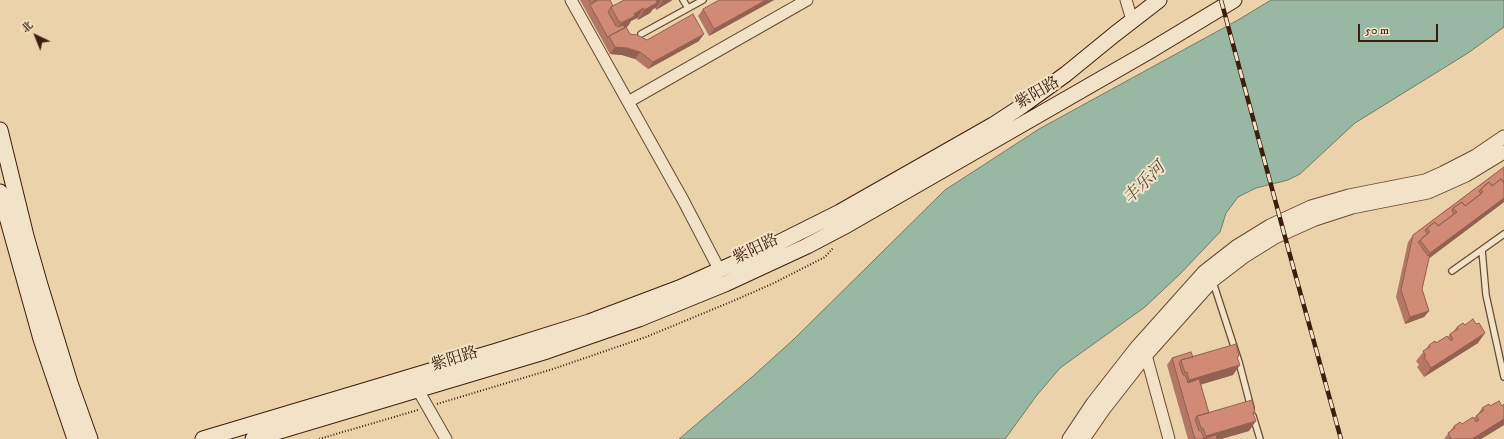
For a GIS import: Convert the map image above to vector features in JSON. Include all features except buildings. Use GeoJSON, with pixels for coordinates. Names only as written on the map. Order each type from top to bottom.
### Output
{"type":"FeatureCollection","features":[{"type":"Feature","properties":{"kind":"main road","name":"紫阳路"},"geometry":{"type":"LineString","coordinates":[[203,439],[549,335],[634,306],[720,271],[840,212],[993,125],[1066,74],[1159,0]]}},
{"type":"Feature","properties":{"kind":"main road","name":"紫阳路"},"geometry":{"type":"LineString","coordinates":[[253,439],[593,336],[684,301],[766,265],[854,221],[1148,52],[1234,0]]}},
{"type":"Feature","properties":{"kind":"main road"},"geometry":{"type":"LineString","coordinates":[[0,130],[22,222],[40,285],[70,383],[90,439]]}},
{"type":"Feature","properties":{"kind":"main road"},"geometry":{"type":"LineString","coordinates":[[0,192],[41,339],[75,439]]}},
{"type":"Feature","properties":{"kind":"street"},"geometry":{"type":"LineString","coordinates":[[571,0],[683,200],[720,271]]}},
{"type":"Feature","properties":{"kind":"street"},"geometry":{"type":"LineString","coordinates":[[628,102],[807,0]]}},
{"type":"Feature","properties":{"kind":"street"},"geometry":{"type":"LineString","coordinates":[[1126,0],[1132,20]]}},
{"type":"Feature","properties":{"kind":"street"},"geometry":{"type":"LineString","coordinates":[[1069,439],[1093,403],[1136,348],[1204,272],[1236,247],[1270,226],[1311,207],[1349,196],[1425,181],[1443,174],[1476,156],[1504,137]]}},
{"type":"Feature","properties":{"kind":"street"},"geometry":{"type":"LineString","coordinates":[[1083,439],[1103,410],[1146,355],[1213,280],[1243,257],[1275,237],[1315,219],[1352,207],[1428,192],[1466,175],[1504,152]]}},
{"type":"Feature","properties":{"kind":"street"},"geometry":{"type":"LineString","coordinates":[[1146,355],[1169,439]]}},
{"type":"Feature","properties":{"kind":"street"},"geometry":{"type":"LineString","coordinates":[[418,390],[446,439]]}},
{"type":"Feature","properties":{"kind":"lane"},"geometry":{"type":"LineString","coordinates":[[683,0],[688,8]]}},
{"type":"Feature","properties":{"kind":"lane"},"geometry":{"type":"LineString","coordinates":[[641,34],[702,0]]}},
{"type":"Feature","properties":{"kind":"lane"},"geometry":{"type":"LineString","coordinates":[[1452,271],[1504,234]]}},
{"type":"Feature","properties":{"kind":"lane"},"geometry":{"type":"LineString","coordinates":[[1482,250],[1486,295],[1504,377]]}},
{"type":"Feature","properties":{"kind":"lane"},"geometry":{"type":"LineString","coordinates":[[1213,280],[1260,439]]}},
{"type":"Feature","properties":{"kind":"water","name":"丰乐河"},"geometry":{"type":"Polygon","coordinates":[[[1271,0],[1504,0],[1504,27],[1468,53],[1355,123],[1300,174],[1288,180],[1256,188],[1238,197],[1226,213],[1220,232],[1180,274],[1145,307],[1060,368],[1037,395],[1005,439],[679,439],[794,339],[945,190],[1039,129],[1238,20],[1271,0]]]}},
{"type":"Feature","properties":{"kind":"railway"},"geometry":{"type":"LineString","coordinates":[[1221,0],[1341,439]]}}]}
